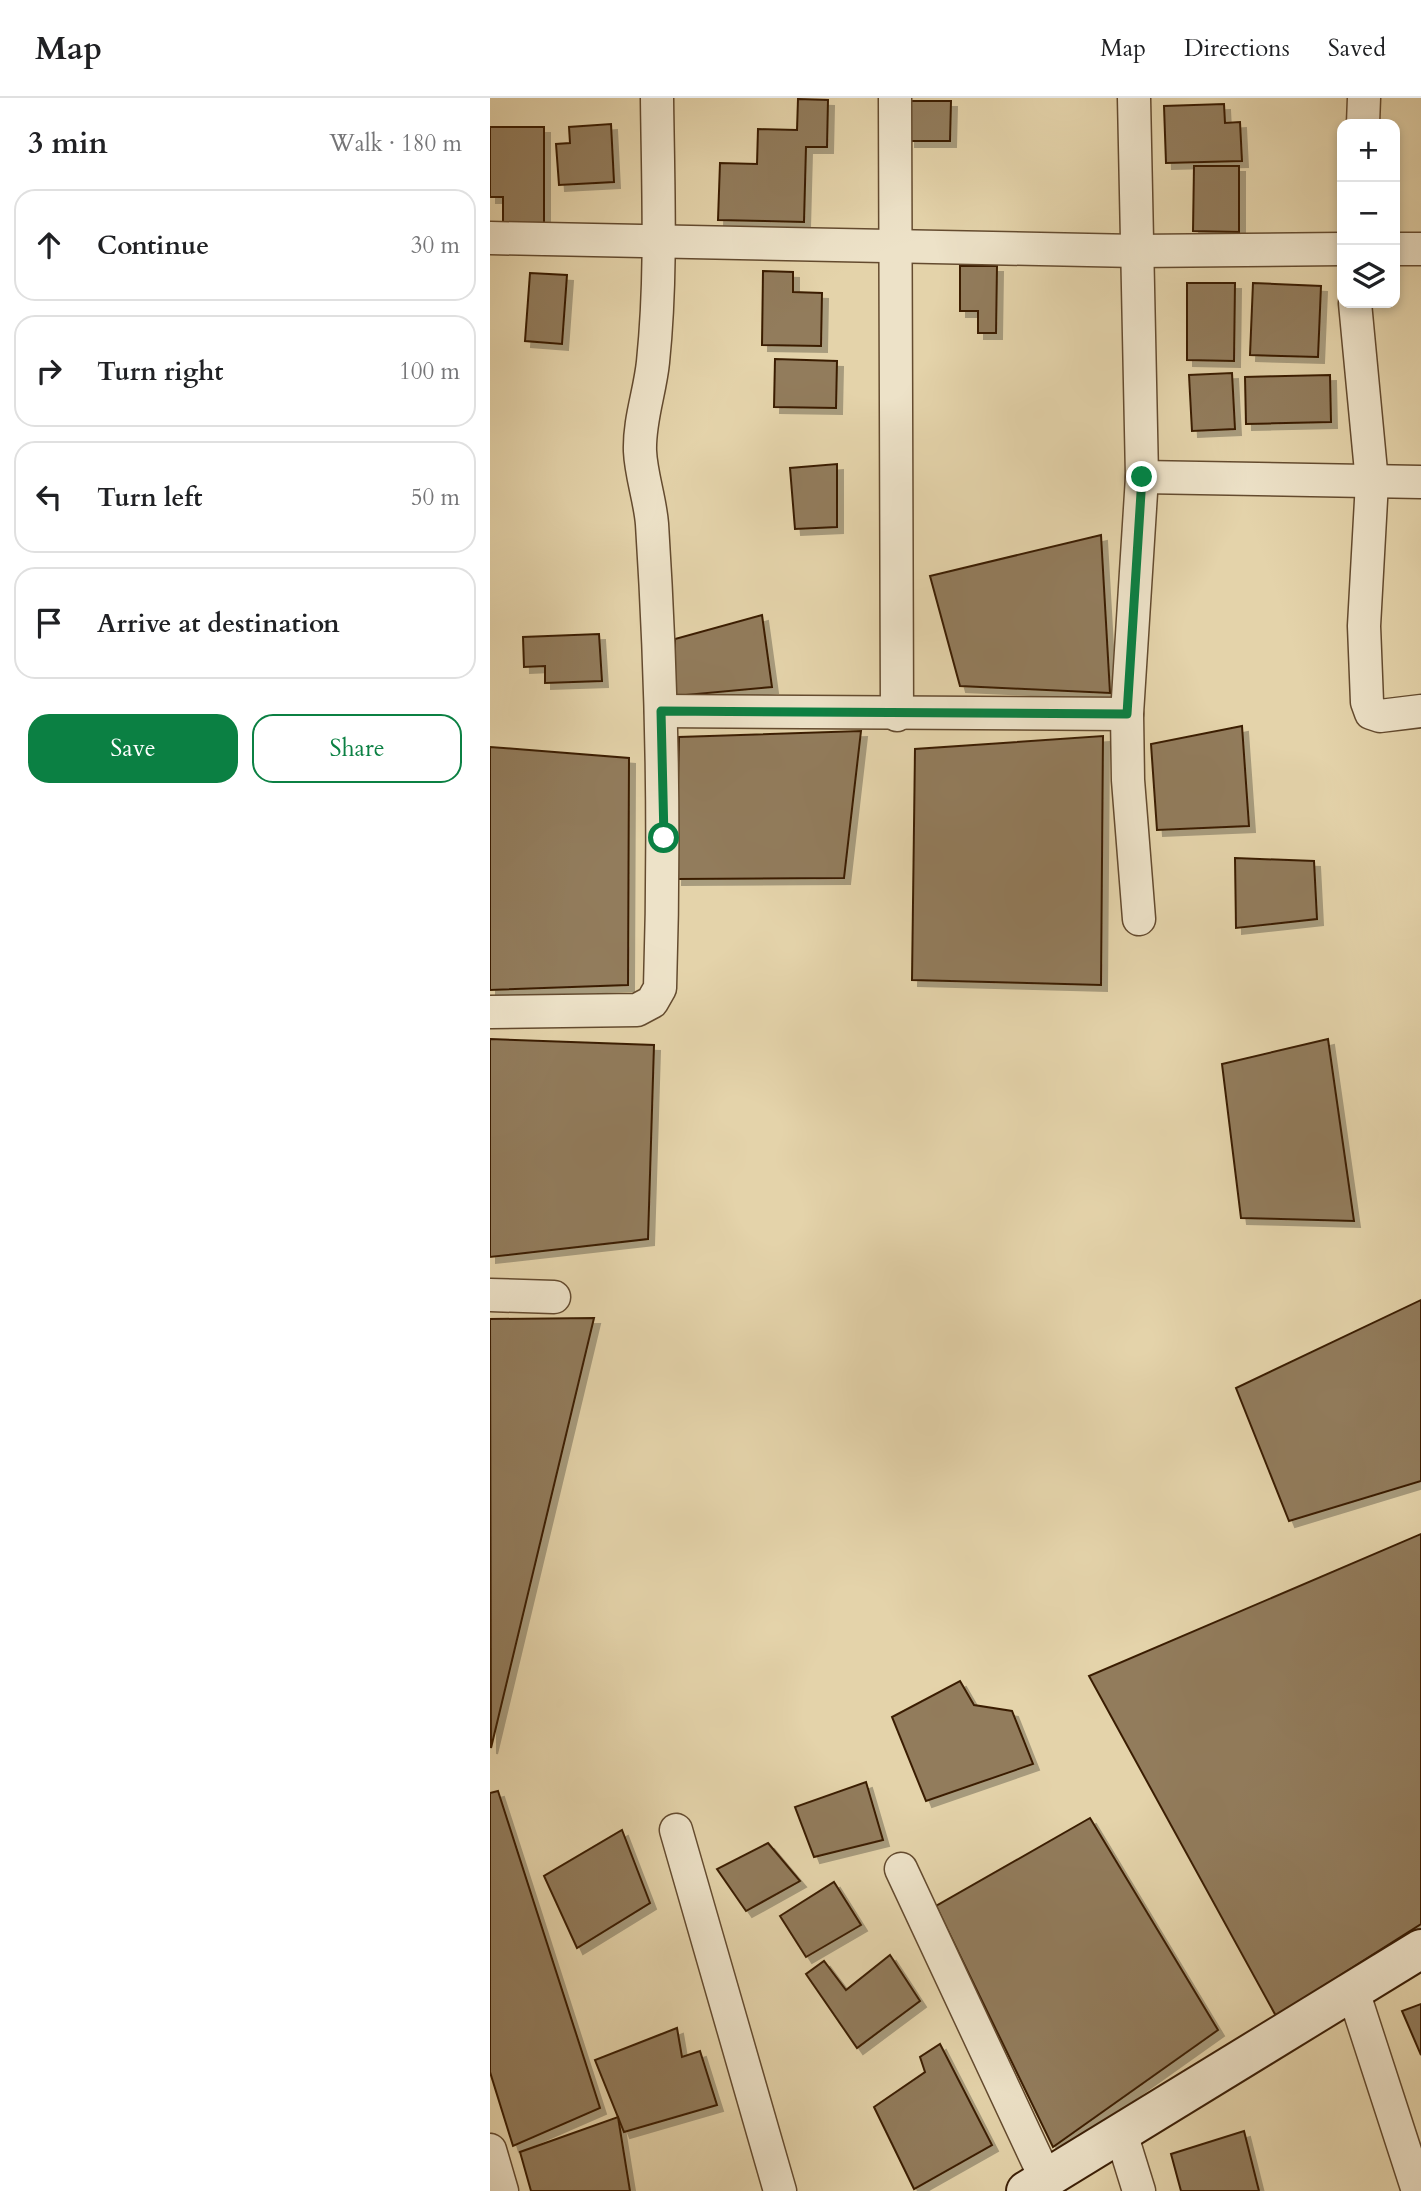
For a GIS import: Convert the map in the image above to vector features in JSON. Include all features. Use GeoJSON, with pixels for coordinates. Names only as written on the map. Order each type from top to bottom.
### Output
{"type":"FeatureCollection","features":[{"type":"Feature","properties":{"kind":"street"},"geometry":{"type":"LineString","coordinates":[[490,1012],[637,1010],[652,1002],[660,988],[664,838],[661,711],[652,520],[640,451],[643,412],[653,363],[659,241],[657,98]]}},
{"type":"Feature","properties":{"kind":"street"},"geometry":{"type":"LineString","coordinates":[[895,98],[897,715]]}},
{"type":"Feature","properties":{"kind":"street"},"geometry":{"type":"LineString","coordinates":[[1135,98],[1142,477],[1127,714],[1128,780],[1139,919]]}},
{"type":"Feature","properties":{"kind":"street"},"geometry":{"type":"LineString","coordinates":[[1363,119],[1364,98]]}},
{"type":"Feature","properties":{"kind":"street"},"geometry":{"type":"LineString","coordinates":[[490,238],[1136,251],[1337,249]]}},
{"type":"Feature","properties":{"kind":"street"},"geometry":{"type":"LineString","coordinates":[[1400,249],[1421,249]]}},
{"type":"Feature","properties":{"kind":"street"},"geometry":{"type":"LineString","coordinates":[[1355,308],[1372,482],[1364,626],[1367,702],[1371,712],[1380,716],[1421,711]]}},
{"type":"Feature","properties":{"kind":"street"},"geometry":{"type":"LineString","coordinates":[[1142,477],[1421,482]]}},
{"type":"Feature","properties":{"kind":"street"},"geometry":{"type":"LineString","coordinates":[[661,711],[897,715],[1127,714]]}},
{"type":"Feature","properties":{"kind":"street"},"geometry":{"type":"LineString","coordinates":[[490,1295],[554,1297]]}},
{"type":"Feature","properties":{"kind":"street"},"geometry":{"type":"LineString","coordinates":[[676,1830],[780,2191]]}},
{"type":"Feature","properties":{"kind":"street"},"geometry":{"type":"LineString","coordinates":[[901,1869],[1036,2185],[1421,1950]]}},
{"type":"Feature","properties":{"kind":"street"},"geometry":{"type":"LineString","coordinates":[[1353,1991],[1418,2191]]}},
{"type":"Feature","properties":{"kind":"street"},"geometry":{"type":"LineString","coordinates":[[1121,2133],[1139,2191]]}},
{"type":"Feature","properties":{"kind":"street"},"geometry":{"type":"LineString","coordinates":[[490,2150],[502,2191]]}},
{"type":"Feature","properties":{"kind":"building"},"geometry":{"type":"Polygon","coordinates":[[[798,99],[828,100],[827,147],[806,147],[804,222],[718,220],[720,163],[757,164],[758,129],[797,130],[798,99]]]}},
{"type":"Feature","properties":{"kind":"building"},"geometry":{"type":"Polygon","coordinates":[[[909,101],[951,101],[950,141],[909,141],[909,101]]]}},
{"type":"Feature","properties":{"kind":"building"},"geometry":{"type":"Polygon","coordinates":[[[1224,104],[1225,123],[1240,122],[1242,161],[1166,163],[1164,106],[1224,104]]]}},
{"type":"Feature","properties":{"kind":"building"},"geometry":{"type":"Polygon","coordinates":[[[611,124],[614,182],[559,185],[556,144],[570,143],[569,127],[611,124]]]}},
{"type":"Feature","properties":{"kind":"building"},"geometry":{"type":"Polygon","coordinates":[[[490,127],[544,127],[544,227],[503,226],[503,197],[490,197],[490,127]]]}},
{"type":"Feature","properties":{"kind":"building"},"geometry":{"type":"Polygon","coordinates":[[[1194,166],[1239,166],[1239,232],[1193,231],[1194,166]]]}},
{"type":"Feature","properties":{"kind":"building"},"geometry":{"type":"Polygon","coordinates":[[[960,266],[997,266],[996,333],[978,333],[978,311],[960,311],[960,266]]]}},
{"type":"Feature","properties":{"kind":"building"},"geometry":{"type":"Polygon","coordinates":[[[763,271],[793,272],[793,292],[822,293],[821,346],[762,345],[763,271]]]}},
{"type":"Feature","properties":{"kind":"building"},"geometry":{"type":"Polygon","coordinates":[[[530,273],[567,275],[562,344],[525,341],[530,273]]]}},
{"type":"Feature","properties":{"kind":"building"},"geometry":{"type":"Polygon","coordinates":[[[1187,283],[1235,283],[1234,361],[1187,360],[1187,283]]]}},
{"type":"Feature","properties":{"kind":"building"},"geometry":{"type":"Polygon","coordinates":[[[1253,283],[1321,286],[1318,357],[1250,355],[1253,283]]]}},
{"type":"Feature","properties":{"kind":"building"},"geometry":{"type":"Polygon","coordinates":[[[775,359],[837,361],[836,408],[774,407],[775,359]]]}},
{"type":"Feature","properties":{"kind":"building"},"geometry":{"type":"Polygon","coordinates":[[[1232,373],[1235,429],[1192,431],[1189,375],[1232,373]]]}},
{"type":"Feature","properties":{"kind":"building"},"geometry":{"type":"Polygon","coordinates":[[[1330,375],[1331,422],[1246,424],[1245,377],[1330,375]]]}},
{"type":"Feature","properties":{"kind":"building"},"geometry":{"type":"Polygon","coordinates":[[[837,464],[837,527],[795,529],[790,468],[837,464]]]}},
{"type":"Feature","properties":{"kind":"building"},"geometry":{"type":"Polygon","coordinates":[[[1101,535],[1110,693],[960,686],[930,576],[1101,535]]]}},
{"type":"Feature","properties":{"kind":"building"},"geometry":{"type":"Polygon","coordinates":[[[762,615],[772,687],[675,696],[675,639],[762,615]]]}},
{"type":"Feature","properties":{"kind":"building"},"geometry":{"type":"Polygon","coordinates":[[[599,634],[602,681],[545,683],[545,666],[524,667],[523,637],[599,634]]]}},
{"type":"Feature","properties":{"kind":"building"},"geometry":{"type":"Polygon","coordinates":[[[1242,726],[1249,826],[1157,830],[1151,744],[1242,726]]]}},
{"type":"Feature","properties":{"kind":"building"},"geometry":{"type":"Polygon","coordinates":[[[861,731],[844,878],[676,879],[679,737],[861,731]]]}},
{"type":"Feature","properties":{"kind":"building"},"geometry":{"type":"Polygon","coordinates":[[[1103,736],[1101,985],[912,980],[915,749],[1103,736]]]}},
{"type":"Feature","properties":{"kind":"building"},"geometry":{"type":"Polygon","coordinates":[[[490,747],[629,758],[628,985],[490,990],[490,747]]]}},
{"type":"Feature","properties":{"kind":"building"},"geometry":{"type":"Polygon","coordinates":[[[1235,858],[1314,861],[1317,919],[1236,928],[1235,858]]]}},
{"type":"Feature","properties":{"kind":"building"},"geometry":{"type":"Polygon","coordinates":[[[490,1039],[654,1045],[648,1239],[490,1257],[490,1039]]]}},
{"type":"Feature","properties":{"kind":"building"},"geometry":{"type":"Polygon","coordinates":[[[1328,1039],[1354,1221],[1241,1218],[1222,1064],[1328,1039]]]}},
{"type":"Feature","properties":{"kind":"building"},"geometry":{"type":"Polygon","coordinates":[[[1421,1300],[1421,1481],[1289,1521],[1236,1388],[1421,1300]]]}},
{"type":"Feature","properties":{"kind":"building"},"geometry":{"type":"Polygon","coordinates":[[[594,1318],[491,1748],[490,1319],[594,1318]]]}},
{"type":"Feature","properties":{"kind":"building"},"geometry":{"type":"Polygon","coordinates":[[[1421,1534],[1421,1924],[1276,2016],[1089,1676],[1421,1534]]]}},
{"type":"Feature","properties":{"kind":"building"},"geometry":{"type":"Polygon","coordinates":[[[960,1681],[974,1705],[1012,1711],[1033,1764],[926,1801],[892,1717],[960,1681]]]}},
{"type":"Feature","properties":{"kind":"building"},"geometry":{"type":"Polygon","coordinates":[[[866,1782],[883,1840],[814,1857],[795,1807],[866,1782]]]}},
{"type":"Feature","properties":{"kind":"building"},"geometry":{"type":"Polygon","coordinates":[[[498,1791],[600,2108],[513,2146],[490,2072],[490,1793],[498,1791]]]}},
{"type":"Feature","properties":{"kind":"building"},"geometry":{"type":"Polygon","coordinates":[[[1090,1818],[1218,2030],[1053,2147],[936,1906],[1090,1818]]]}},
{"type":"Feature","properties":{"kind":"building"},"geometry":{"type":"Polygon","coordinates":[[[622,1830],[650,1903],[577,1948],[544,1876],[622,1830]]]}},
{"type":"Feature","properties":{"kind":"building"},"geometry":{"type":"Polygon","coordinates":[[[768,1843],[800,1881],[746,1911],[717,1869],[768,1843]]]}},
{"type":"Feature","properties":{"kind":"building"},"geometry":{"type":"Polygon","coordinates":[[[834,1882],[861,1925],[806,1957],[780,1916],[834,1882]]]}},
{"type":"Feature","properties":{"kind":"building"},"geometry":{"type":"Polygon","coordinates":[[[890,1955],[920,2001],[857,2048],[806,1974],[824,1961],[846,1990],[890,1955]]]}},
{"type":"Feature","properties":{"kind":"building"},"geometry":{"type":"Polygon","coordinates":[[[1421,2004],[1421,2055],[1402,2011],[1421,2004]]]}},
{"type":"Feature","properties":{"kind":"building"},"geometry":{"type":"Polygon","coordinates":[[[677,2028],[682,2057],[700,2051],[717,2105],[624,2132],[595,2060],[677,2028]]]}},
{"type":"Feature","properties":{"kind":"building"},"geometry":{"type":"Polygon","coordinates":[[[940,2044],[992,2145],[914,2189],[874,2107],[925,2072],[920,2057],[940,2044]]]}},
{"type":"Feature","properties":{"kind":"building"},"geometry":{"type":"Polygon","coordinates":[[[618,2117],[630,2191],[531,2191],[520,2152],[618,2117]]]}},
{"type":"Feature","properties":{"kind":"building"},"geometry":{"type":"Polygon","coordinates":[[[1244,2131],[1259,2191],[1181,2191],[1171,2154],[1244,2131]]]}},
{"type":"Feature","properties":{"kind":"route"},"geometry":{"type":"LineString","coordinates":[[664,838],[661,711],[897,715],[1127,714],[1142,477]]}}]}
